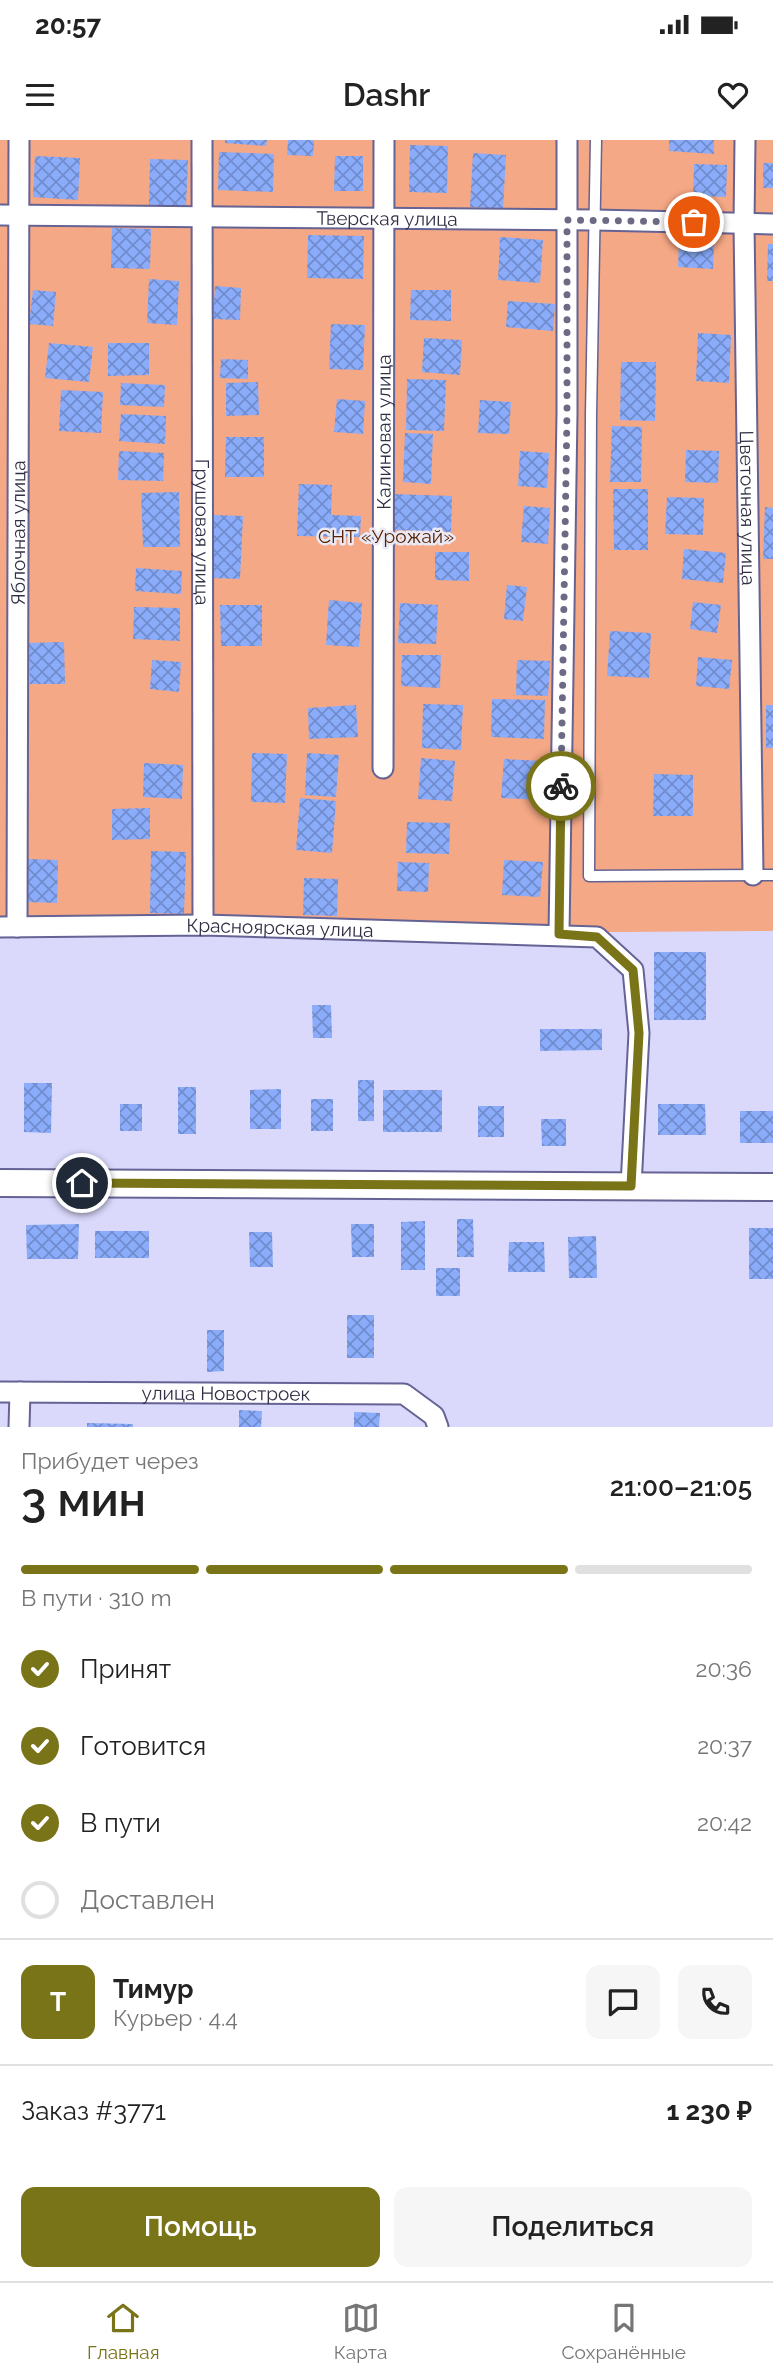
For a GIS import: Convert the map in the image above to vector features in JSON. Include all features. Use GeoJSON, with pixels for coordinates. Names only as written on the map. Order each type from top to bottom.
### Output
{"type":"FeatureCollection","features":[{"type":"Feature","properties":{"kind":"street","name":"Яблочная улица"},"geometry":{"type":"LineString","coordinates":[[8,927],[9,215],[19,140]]}},
{"type":"Feature","properties":{"kind":"street","name":"Грушовая улица"},"geometry":{"type":"LineString","coordinates":[[202,140],[204,925]]}},
{"type":"Feature","properties":{"kind":"street","name":"Калиновая улица"},"geometry":{"type":"LineString","coordinates":[[383,768],[384,140]]}},
{"type":"Feature","properties":{"kind":"street"},"geometry":{"type":"LineString","coordinates":[[559,934],[567,413],[567,140]]}},
{"type":"Feature","properties":{"kind":"street","name":"Цветочная улица"},"geometry":{"type":"LineString","coordinates":[[745,140],[753,875]]}},
{"type":"Feature","properties":{"kind":"street","name":"Тверская улица"},"geometry":{"type":"LineString","coordinates":[[9,215],[773,224]]}},
{"type":"Feature","properties":{"kind":"street","name":"Красноярская улица"},"geometry":{"type":"LineString","coordinates":[[8,927],[204,925],[597,937],[633,970],[639,1033],[631,1186]]}},
{"type":"Feature","properties":{"kind":"street"},"geometry":{"type":"LineString","coordinates":[[0,1183],[773,1187]]}},
{"type":"Feature","properties":{"kind":"street","name":"улица Новостроек"},"geometry":{"type":"LineString","coordinates":[[0,1392],[404,1394],[434,1416],[438,1427]]}},
{"type":"Feature","properties":{"kind":"street"},"geometry":{"type":"LineString","coordinates":[[19,1427],[20,1392]]}},
{"type":"Feature","properties":{"kind":"lane"},"geometry":{"type":"LineString","coordinates":[[596,140],[591,429],[589,876],[773,875]]}},
{"type":"Feature","properties":{"kind":"green space","name":"СНТ «Урожай»"},"geometry":{"type":"Polygon","coordinates":[[[0,140],[773,140],[773,931],[0,936],[0,140]]]}},
{"type":"Feature","properties":{"kind":"building"},"geometry":{"type":"Polygon","coordinates":[[[225,140],[267,140],[266,146],[225,143],[225,140]]]}},
{"type":"Feature","properties":{"kind":"building"},"geometry":{"type":"Polygon","coordinates":[[[288,140],[314,140],[313,156],[287,155],[288,140]]]}},
{"type":"Feature","properties":{"kind":"building"},"geometry":{"type":"Polygon","coordinates":[[[669,140],[714,140],[714,154],[669,151],[669,140]]]}},
{"type":"Feature","properties":{"kind":"building"},"geometry":{"type":"Polygon","coordinates":[[[410,145],[448,146],[447,193],[409,192],[410,145]]]}},
{"type":"Feature","properties":{"kind":"building"},"geometry":{"type":"Polygon","coordinates":[[[219,152],[274,154],[273,192],[218,190],[219,152]]]}},
{"type":"Feature","properties":{"kind":"building"},"geometry":{"type":"Polygon","coordinates":[[[473,153],[506,155],[503,209],[470,207],[473,153]]]}},
{"type":"Feature","properties":{"kind":"building"},"geometry":{"type":"Polygon","coordinates":[[[35,156],[80,158],[78,200],[33,197],[35,156]]]}},
{"type":"Feature","properties":{"kind":"building"},"geometry":{"type":"Polygon","coordinates":[[[335,156],[363,156],[363,191],[334,191],[335,156]]]}},
{"type":"Feature","properties":{"kind":"building"},"geometry":{"type":"Polygon","coordinates":[[[150,159],[188,160],[186,206],[149,205],[150,159]]]}},
{"type":"Feature","properties":{"kind":"building"},"geometry":{"type":"Polygon","coordinates":[[[763,163],[773,163],[773,188],[763,188],[763,163]]]}},
{"type":"Feature","properties":{"kind":"building"},"geometry":{"type":"Polygon","coordinates":[[[694,164],[727,165],[726,197],[693,196],[694,164]]]}},
{"type":"Feature","properties":{"kind":"building"},"geometry":{"type":"Polygon","coordinates":[[[112,228],[151,229],[150,269],[111,268],[112,228]]]}},
{"type":"Feature","properties":{"kind":"building"},"geometry":{"type":"Polygon","coordinates":[[[308,235],[364,236],[363,279],[307,278],[308,235]]]}},
{"type":"Feature","properties":{"kind":"building"},"geometry":{"type":"Polygon","coordinates":[[[500,237],[543,240],[540,283],[498,280],[500,237]]]}},
{"type":"Feature","properties":{"kind":"building"},"geometry":{"type":"Polygon","coordinates":[[[679,242],[714,244],[713,269],[678,267],[679,242]]]}},
{"type":"Feature","properties":{"kind":"building"},"geometry":{"type":"Polygon","coordinates":[[[768,244],[773,244],[773,281],[767,281],[768,244]]]}},
{"type":"Feature","properties":{"kind":"building"},"geometry":{"type":"Polygon","coordinates":[[[149,279],[179,281],[177,325],[147,323],[149,279]]]}},
{"type":"Feature","properties":{"kind":"building"},"geometry":{"type":"Polygon","coordinates":[[[215,286],[241,288],[240,320],[213,319],[215,286]]]}},
{"type":"Feature","properties":{"kind":"building"},"geometry":{"type":"Polygon","coordinates":[[[33,290],[56,292],[53,326],[29,324],[33,290]]]}},
{"type":"Feature","properties":{"kind":"building"},"geometry":{"type":"Polygon","coordinates":[[[411,290],[451,290],[451,321],[410,320],[411,290]]]}},
{"type":"Feature","properties":{"kind":"building"},"geometry":{"type":"Polygon","coordinates":[[[508,301],[555,304],[553,331],[506,327],[508,301]]]}},
{"type":"Feature","properties":{"kind":"building"},"geometry":{"type":"Polygon","coordinates":[[[331,324],[365,325],[363,370],[329,369],[331,324]]]}},
{"type":"Feature","properties":{"kind":"building"},"geometry":{"type":"Polygon","coordinates":[[[698,333],[731,335],[729,383],[696,381],[698,333]]]}},
{"type":"Feature","properties":{"kind":"building"},"geometry":{"type":"Polygon","coordinates":[[[424,338],[462,340],[460,375],[422,372],[424,338]]]}},
{"type":"Feature","properties":{"kind":"building"},"geometry":{"type":"Polygon","coordinates":[[[49,343],[93,347],[89,382],[45,378],[49,343]]]}},
{"type":"Feature","properties":{"kind":"building"},"geometry":{"type":"Polygon","coordinates":[[[108,343],[149,343],[149,375],[108,376],[108,343]]]}},
{"type":"Feature","properties":{"kind":"building"},"geometry":{"type":"Polygon","coordinates":[[[221,359],[248,360],[248,379],[220,378],[221,359]]]}},
{"type":"Feature","properties":{"kind":"building"},"geometry":{"type":"Polygon","coordinates":[[[621,362],[656,362],[655,421],[620,420],[621,362]]]}},
{"type":"Feature","properties":{"kind":"building"},"geometry":{"type":"Polygon","coordinates":[[[407,379],[446,380],[444,431],[406,430],[407,379]]]}},
{"type":"Feature","properties":{"kind":"building"},"geometry":{"type":"Polygon","coordinates":[[[258,382],[259,415],[226,416],[226,383],[258,382]]]}},
{"type":"Feature","properties":{"kind":"building"},"geometry":{"type":"Polygon","coordinates":[[[121,383],[165,385],[164,407],[120,405],[121,383]]]}},
{"type":"Feature","properties":{"kind":"building"},"geometry":{"type":"Polygon","coordinates":[[[61,390],[103,392],[101,433],[59,431],[61,390]]]}},
{"type":"Feature","properties":{"kind":"building"},"geometry":{"type":"Polygon","coordinates":[[[337,399],[365,401],[363,434],[334,432],[337,399]]]}},
{"type":"Feature","properties":{"kind":"building"},"geometry":{"type":"Polygon","coordinates":[[[480,400],[511,402],[509,434],[478,433],[480,400]]]}},
{"type":"Feature","properties":{"kind":"building"},"geometry":{"type":"Polygon","coordinates":[[[121,414],[166,416],[165,444],[119,441],[121,414]]]}},
{"type":"Feature","properties":{"kind":"building"},"geometry":{"type":"Polygon","coordinates":[[[612,426],[642,427],[641,482],[610,482],[612,426]]]}},
{"type":"Feature","properties":{"kind":"building"},"geometry":{"type":"Polygon","coordinates":[[[405,433],[433,434],[431,484],[403,482],[405,433]]]}},
{"type":"Feature","properties":{"kind":"building"},"geometry":{"type":"Polygon","coordinates":[[[226,437],[264,437],[264,477],[225,477],[226,437]]]}},
{"type":"Feature","properties":{"kind":"building"},"geometry":{"type":"Polygon","coordinates":[[[686,450],[719,451],[718,483],[685,482],[686,450]]]}},
{"type":"Feature","properties":{"kind":"building"},"geometry":{"type":"Polygon","coordinates":[[[119,451],[164,453],[163,481],[118,480],[119,451]]]}},
{"type":"Feature","properties":{"kind":"building"},"geometry":{"type":"Polygon","coordinates":[[[520,451],[549,453],[547,488],[518,486],[520,451]]]}},
{"type":"Feature","properties":{"kind":"building"},"geometry":{"type":"Polygon","coordinates":[[[299,484],[332,485],[331,515],[361,516],[360,537],[297,536],[299,484]]]}},
{"type":"Feature","properties":{"kind":"building"},"geometry":{"type":"Polygon","coordinates":[[[613,489],[648,489],[648,550],[614,550],[613,489]]]}},
{"type":"Feature","properties":{"kind":"building"},"geometry":{"type":"Polygon","coordinates":[[[179,492],[180,547],[143,547],[141,493],[179,492]]]}},
{"type":"Feature","properties":{"kind":"building"},"geometry":{"type":"Polygon","coordinates":[[[393,494],[452,496],[451,532],[392,530],[393,494]]]}},
{"type":"Feature","properties":{"kind":"building"},"geometry":{"type":"Polygon","coordinates":[[[667,497],[704,498],[703,535],[665,534],[667,497]]]}},
{"type":"Feature","properties":{"kind":"building"},"geometry":{"type":"Polygon","coordinates":[[[524,506],[550,508],[548,544],[521,542],[524,506]]]}},
{"type":"Feature","properties":{"kind":"building"},"geometry":{"type":"Polygon","coordinates":[[[765,507],[773,508],[773,559],[763,559],[765,507]]]}},
{"type":"Feature","properties":{"kind":"building"},"geometry":{"type":"Polygon","coordinates":[[[214,515],[243,516],[240,579],[212,578],[214,515]]]}},
{"type":"Feature","properties":{"kind":"building"},"geometry":{"type":"Polygon","coordinates":[[[684,549],[726,553],[723,583],[682,579],[684,549]]]}},
{"type":"Feature","properties":{"kind":"building"},"geometry":{"type":"Polygon","coordinates":[[[435,552],[469,552],[469,581],[435,580],[435,552]]]}},
{"type":"Feature","properties":{"kind":"building"},"geometry":{"type":"Polygon","coordinates":[[[136,568],[182,571],[181,594],[135,591],[136,568]]]}},
{"type":"Feature","properties":{"kind":"building"},"geometry":{"type":"Polygon","coordinates":[[[507,585],[527,587],[523,621],[504,619],[507,585]]]}},
{"type":"Feature","properties":{"kind":"building"},"geometry":{"type":"Polygon","coordinates":[[[329,600],[362,603],[359,647],[326,645],[329,600]]]}},
{"type":"Feature","properties":{"kind":"building"},"geometry":{"type":"Polygon","coordinates":[[[693,602],[721,605],[717,633],[690,629],[693,602]]]}},
{"type":"Feature","properties":{"kind":"building"},"geometry":{"type":"Polygon","coordinates":[[[400,603],[438,605],[436,644],[398,643],[400,603]]]}},
{"type":"Feature","properties":{"kind":"building"},"geometry":{"type":"Polygon","coordinates":[[[220,605],[262,605],[262,646],[221,646],[220,605]]]}},
{"type":"Feature","properties":{"kind":"building"},"geometry":{"type":"Polygon","coordinates":[[[134,607],[180,608],[180,641],[133,639],[134,607]]]}},
{"type":"Feature","properties":{"kind":"building"},"geometry":{"type":"Polygon","coordinates":[[[610,631],[651,633],[649,678],[607,676],[610,631]]]}},
{"type":"Feature","properties":{"kind":"building"},"geometry":{"type":"Polygon","coordinates":[[[64,642],[65,684],[30,684],[29,643],[64,642]]]}},
{"type":"Feature","properties":{"kind":"building"},"geometry":{"type":"Polygon","coordinates":[[[402,655],[441,655],[440,688],[401,686],[402,655]]]}},
{"type":"Feature","properties":{"kind":"building"},"geometry":{"type":"Polygon","coordinates":[[[698,657],[732,660],[729,689],[696,686],[698,657]]]}},
{"type":"Feature","properties":{"kind":"building"},"geometry":{"type":"Polygon","coordinates":[[[152,660],[181,662],[179,692],[150,689],[152,660]]]}},
{"type":"Feature","properties":{"kind":"building"},"geometry":{"type":"Polygon","coordinates":[[[517,660],[550,661],[548,696],[516,695],[517,660]]]}},
{"type":"Feature","properties":{"kind":"building"},"geometry":{"type":"Polygon","coordinates":[[[492,699],[545,700],[544,739],[491,737],[492,699]]]}},
{"type":"Feature","properties":{"kind":"building"},"geometry":{"type":"Polygon","coordinates":[[[423,704],[463,705],[461,750],[422,748],[423,704]]]}},
{"type":"Feature","properties":{"kind":"building"},"geometry":{"type":"Polygon","coordinates":[[[356,705],[358,737],[309,739],[308,708],[356,705]]]}},
{"type":"Feature","properties":{"kind":"building"},"geometry":{"type":"Polygon","coordinates":[[[766,705],[773,705],[773,748],[766,748],[766,705]]]}},
{"type":"Feature","properties":{"kind":"building"},"geometry":{"type":"Polygon","coordinates":[[[252,753],[287,754],[285,803],[251,802],[252,753]]]}},
{"type":"Feature","properties":{"kind":"building"},"geometry":{"type":"Polygon","coordinates":[[[307,753],[339,755],[336,797],[305,795],[307,753]]]}},
{"type":"Feature","properties":{"kind":"building"},"geometry":{"type":"Polygon","coordinates":[[[421,758],[455,761],[452,801],[418,799],[421,758]]]}},
{"type":"Feature","properties":{"kind":"building"},"geometry":{"type":"Polygon","coordinates":[[[504,759],[542,761],[540,800],[501,798],[504,759]]]}},
{"type":"Feature","properties":{"kind":"building"},"geometry":{"type":"Polygon","coordinates":[[[144,763],[183,765],[182,799],[143,797],[144,763]]]}},
{"type":"Feature","properties":{"kind":"building"},"geometry":{"type":"Polygon","coordinates":[[[654,774],[693,775],[693,816],[653,816],[654,774]]]}},
{"type":"Feature","properties":{"kind":"building"},"geometry":{"type":"Polygon","coordinates":[[[300,798],[336,801],[332,853],[296,850],[300,798]]]}},
{"type":"Feature","properties":{"kind":"building"},"geometry":{"type":"Polygon","coordinates":[[[150,808],[150,839],[112,840],[112,809],[150,808]]]}},
{"type":"Feature","properties":{"kind":"building"},"geometry":{"type":"Polygon","coordinates":[[[407,822],[450,823],[449,854],[406,853],[407,822]]]}},
{"type":"Feature","properties":{"kind":"building"},"geometry":{"type":"Polygon","coordinates":[[[151,851],[186,852],[184,914],[150,913],[151,851]]]}},
{"type":"Feature","properties":{"kind":"building"},"geometry":{"type":"Polygon","coordinates":[[[27,859],[58,860],[57,903],[26,902],[27,859]]]}},
{"type":"Feature","properties":{"kind":"building"},"geometry":{"type":"Polygon","coordinates":[[[504,860],[543,862],[540,897],[502,895],[504,860]]]}},
{"type":"Feature","properties":{"kind":"building"},"geometry":{"type":"Polygon","coordinates":[[[398,862],[429,863],[428,892],[397,891],[398,862]]]}},
{"type":"Feature","properties":{"kind":"building"},"geometry":{"type":"Polygon","coordinates":[[[304,878],[338,879],[337,916],[303,915],[304,878]]]}},
{"type":"Feature","properties":{"kind":"building"},"geometry":{"type":"Polygon","coordinates":[[[654,952],[706,952],[706,1020],[654,1020],[654,952]]]}},
{"type":"Feature","properties":{"kind":"building"},"geometry":{"type":"Polygon","coordinates":[[[312,1005],[331,1005],[332,1038],[313,1038],[312,1005]]]}},
{"type":"Feature","properties":{"kind":"building"},"geometry":{"type":"Polygon","coordinates":[[[540,1029],[602,1029],[602,1050],[540,1051],[540,1029]]]}},
{"type":"Feature","properties":{"kind":"building"},"geometry":{"type":"Polygon","coordinates":[[[358,1080],[374,1080],[374,1121],[358,1121],[358,1080]]]}},
{"type":"Feature","properties":{"kind":"building"},"geometry":{"type":"Polygon","coordinates":[[[24,1083],[52,1083],[51,1133],[24,1132],[24,1083]]]}},
{"type":"Feature","properties":{"kind":"building"},"geometry":{"type":"Polygon","coordinates":[[[178,1087],[196,1087],[196,1134],[178,1134],[178,1087]]]}},
{"type":"Feature","properties":{"kind":"building"},"geometry":{"type":"Polygon","coordinates":[[[281,1089],[281,1129],[250,1129],[250,1090],[281,1089]]]}},
{"type":"Feature","properties":{"kind":"building"},"geometry":{"type":"Polygon","coordinates":[[[383,1090],[442,1090],[442,1132],[383,1132],[383,1090]]]}},
{"type":"Feature","properties":{"kind":"building"},"geometry":{"type":"Polygon","coordinates":[[[311,1099],[333,1099],[333,1131],[311,1131],[311,1099]]]}},
{"type":"Feature","properties":{"kind":"building"},"geometry":{"type":"Polygon","coordinates":[[[120,1104],[142,1104],[142,1131],[120,1131],[120,1104]]]}},
{"type":"Feature","properties":{"kind":"building"},"geometry":{"type":"Polygon","coordinates":[[[658,1104],[705,1104],[706,1135],[658,1135],[658,1104]]]}},
{"type":"Feature","properties":{"kind":"building"},"geometry":{"type":"Polygon","coordinates":[[[478,1106],[504,1106],[504,1137],[478,1137],[478,1106]]]}},
{"type":"Feature","properties":{"kind":"building"},"geometry":{"type":"Polygon","coordinates":[[[740,1111],[773,1111],[773,1143],[740,1143],[740,1111]]]}},
{"type":"Feature","properties":{"kind":"building"},"geometry":{"type":"Polygon","coordinates":[[[541,1119],[566,1119],[566,1146],[542,1146],[541,1119]]]}},
{"type":"Feature","properties":{"kind":"building"},"geometry":{"type":"Polygon","coordinates":[[[457,1219],[473,1219],[474,1257],[457,1257],[457,1219]]]}},
{"type":"Feature","properties":{"kind":"building"},"geometry":{"type":"Polygon","coordinates":[[[425,1221],[425,1270],[401,1270],[401,1222],[425,1221]]]}},
{"type":"Feature","properties":{"kind":"building"},"geometry":{"type":"Polygon","coordinates":[[[79,1224],[78,1259],[27,1259],[26,1225],[79,1224]]]}},
{"type":"Feature","properties":{"kind":"building"},"geometry":{"type":"Polygon","coordinates":[[[351,1224],[374,1224],[374,1257],[352,1257],[351,1224]]]}},
{"type":"Feature","properties":{"kind":"building"},"geometry":{"type":"Polygon","coordinates":[[[749,1228],[773,1228],[773,1279],[749,1279],[749,1228]]]}},
{"type":"Feature","properties":{"kind":"building"},"geometry":{"type":"Polygon","coordinates":[[[95,1231],[149,1231],[149,1258],[95,1258],[95,1231]]]}},
{"type":"Feature","properties":{"kind":"building"},"geometry":{"type":"Polygon","coordinates":[[[249,1232],[272,1232],[273,1267],[250,1267],[249,1232]]]}},
{"type":"Feature","properties":{"kind":"building"},"geometry":{"type":"Polygon","coordinates":[[[596,1236],[597,1278],[569,1278],[568,1237],[596,1236]]]}},
{"type":"Feature","properties":{"kind":"building"},"geometry":{"type":"Polygon","coordinates":[[[509,1242],[544,1242],[545,1272],[508,1272],[509,1242]]]}},
{"type":"Feature","properties":{"kind":"building"},"geometry":{"type":"Polygon","coordinates":[[[436,1268],[460,1268],[460,1296],[436,1296],[436,1268]]]}},
{"type":"Feature","properties":{"kind":"building"},"geometry":{"type":"Polygon","coordinates":[[[347,1315],[374,1315],[374,1358],[347,1358],[347,1315]]]}},
{"type":"Feature","properties":{"kind":"building"},"geometry":{"type":"Polygon","coordinates":[[[207,1330],[224,1330],[224,1371],[207,1372],[207,1330]]]}},
{"type":"Feature","properties":{"kind":"building"},"geometry":{"type":"Polygon","coordinates":[[[239,1410],[262,1411],[261,1427],[239,1427],[239,1410]]]}},
{"type":"Feature","properties":{"kind":"building"},"geometry":{"type":"Polygon","coordinates":[[[354,1412],[380,1413],[379,1427],[354,1427],[354,1412]]]}},
{"type":"Feature","properties":{"kind":"building"},"geometry":{"type":"Polygon","coordinates":[[[87,1423],[133,1424],[133,1427],[87,1427],[87,1423]]]}},
{"type":"Feature","properties":{"kind":"way so far"},"geometry":{"type":"LineString","coordinates":[[561,786],[567,220],[694,222]]}},
{"type":"Feature","properties":{"kind":"route"},"geometry":{"type":"LineString","coordinates":[[82,1183],[631,1186],[639,1033],[633,970],[597,937],[559,934],[561,786]]}}]}
